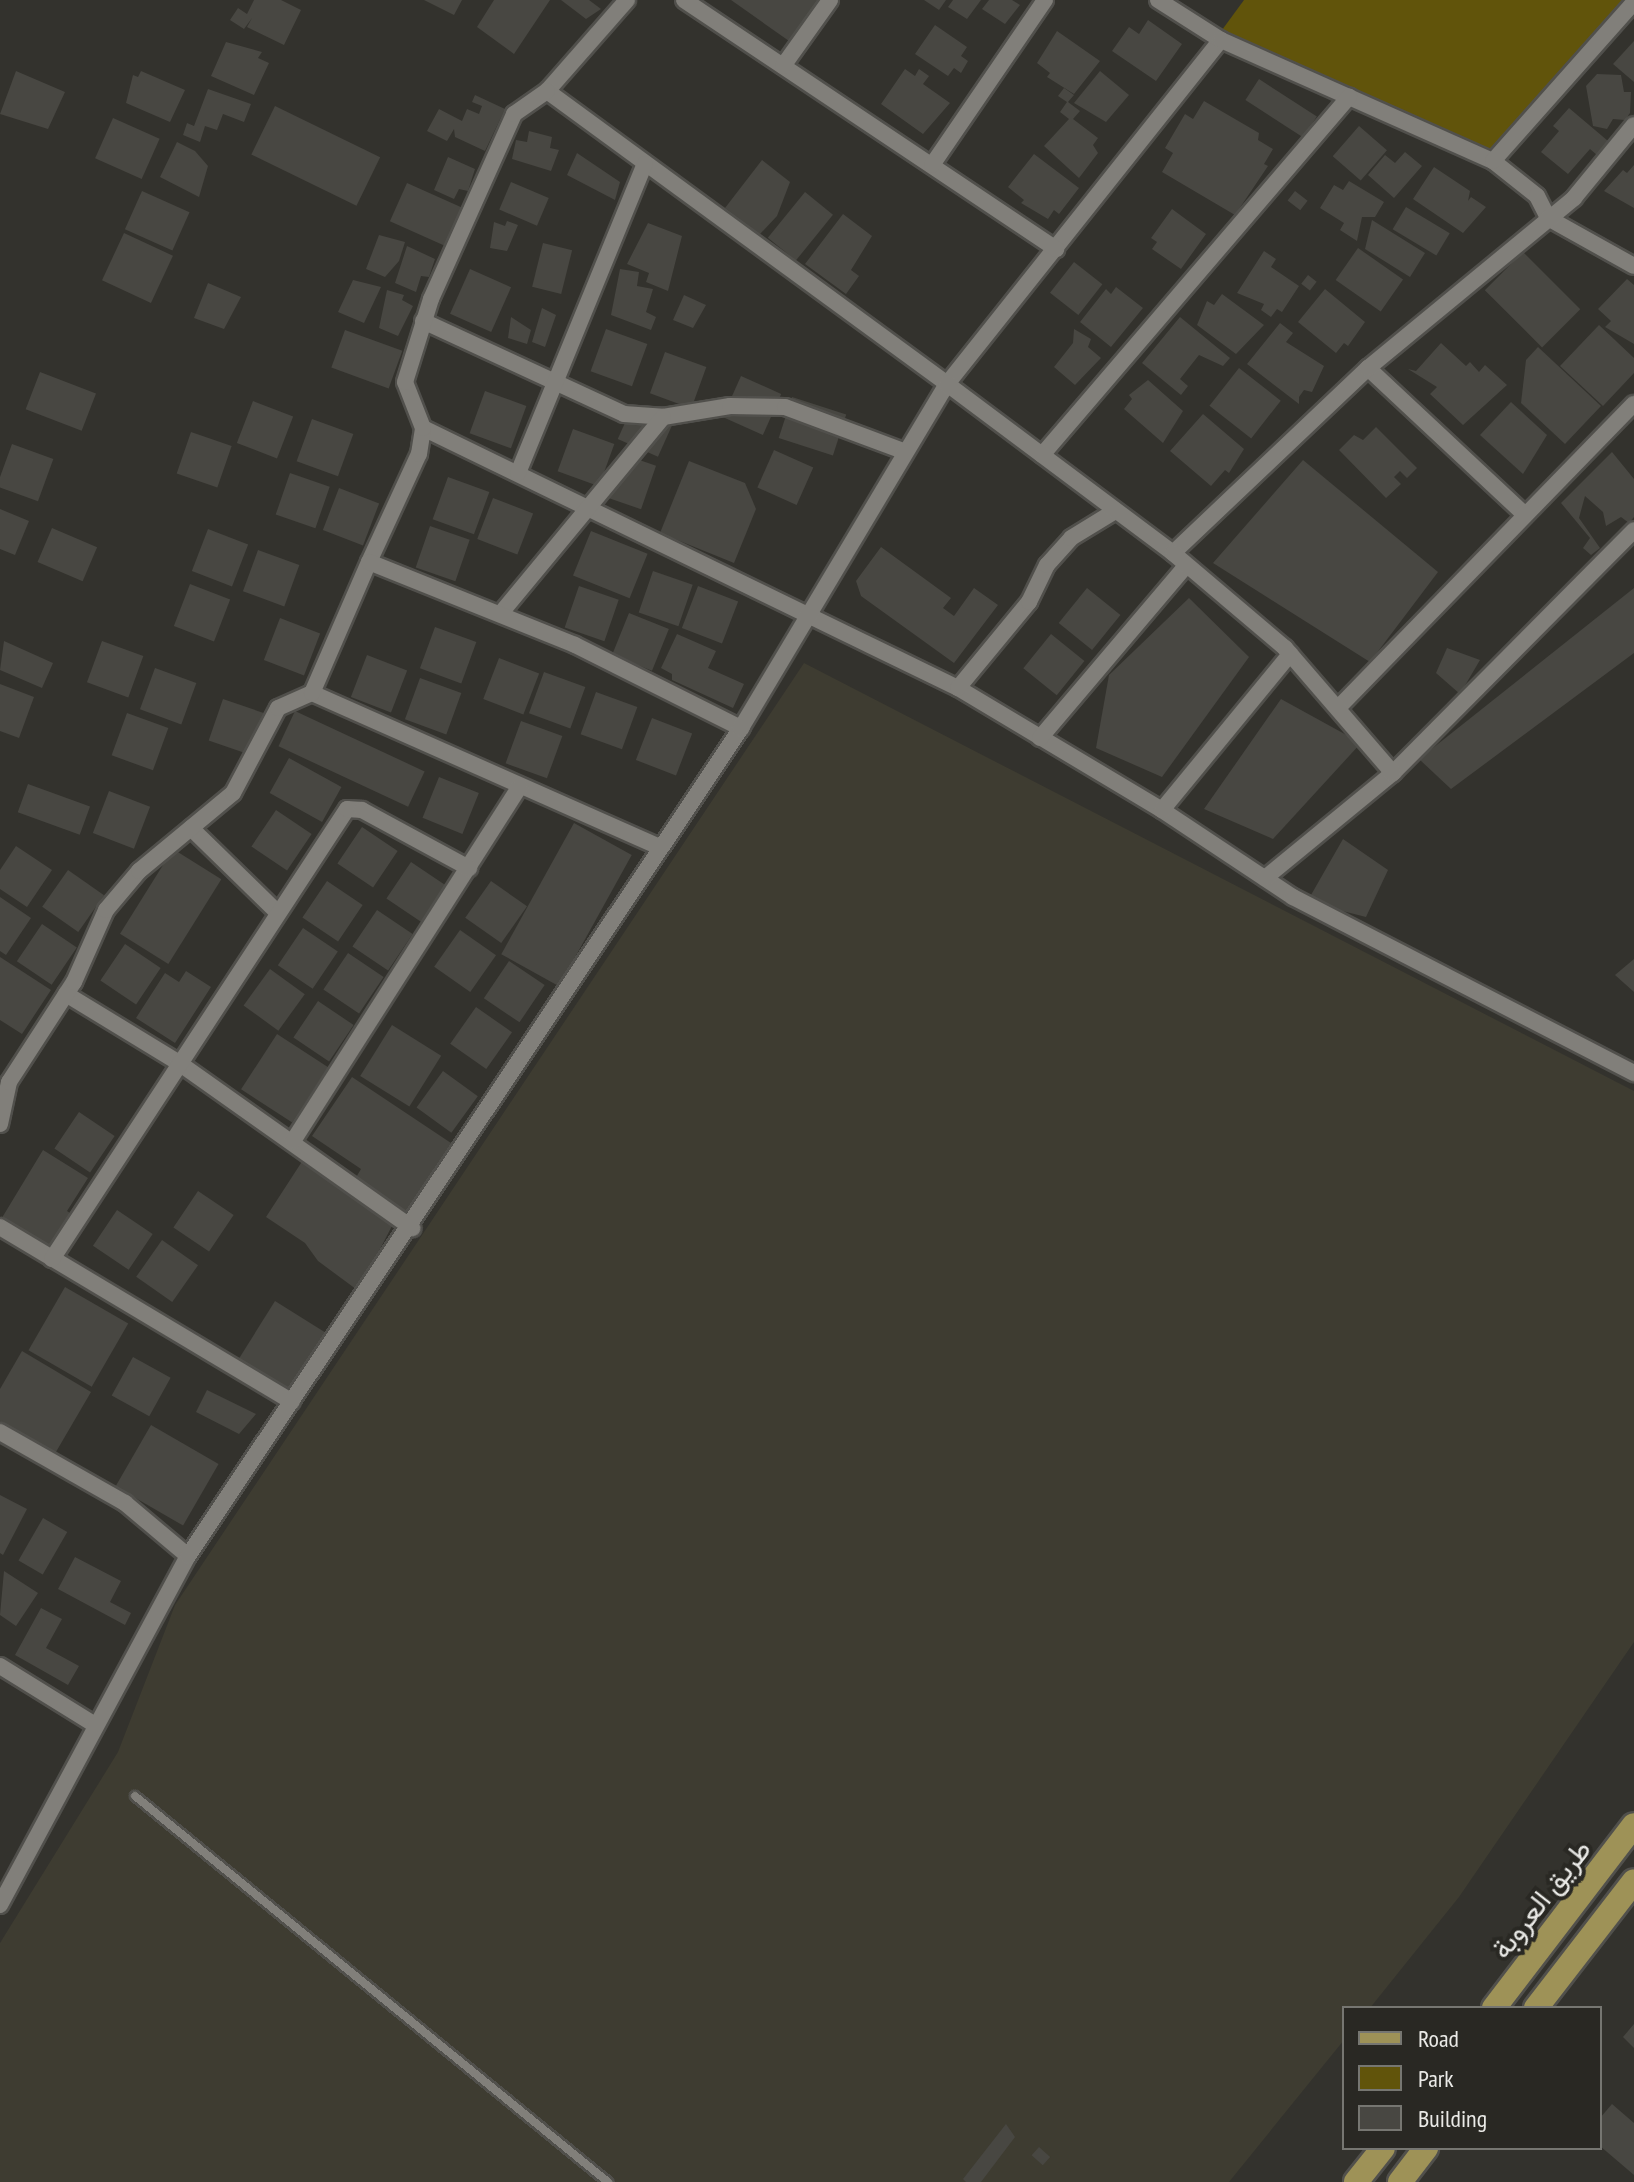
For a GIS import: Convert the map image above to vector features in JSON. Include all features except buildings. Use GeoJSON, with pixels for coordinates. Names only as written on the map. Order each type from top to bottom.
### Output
{"type":"FeatureCollection","features":[{"type":"Feature","properties":{"kind":"main road","name":"طريق العروبة"},"geometry":{"type":"LineString","coordinates":[[1496,2006],[1634,1825]]}},
{"type":"Feature","properties":{"kind":"main road"},"geometry":{"type":"LineString","coordinates":[[1538,2006],[1634,1881]]}},
{"type":"Feature","properties":{"kind":"main road"},"geometry":{"type":"LineString","coordinates":[[1356,2182],[1381,2150]]}},
{"type":"Feature","properties":{"kind":"main road"},"geometry":{"type":"LineString","coordinates":[[1400,2182],[1424,2150]]}},
{"type":"Feature","properties":{"kind":"street"},"geometry":{"type":"LineString","coordinates":[[0,1124],[9,1082],[66,994],[115,897],[239,784],[278,708],[312,693],[417,461],[423,428],[405,382],[423,321],[514,114],[547,91],[627,0]]}},
{"type":"Feature","properties":{"kind":"street"},"geometry":{"type":"LineString","coordinates":[[684,0],[1056,249]]}},
{"type":"Feature","properties":{"kind":"street"},"geometry":{"type":"LineString","coordinates":[[783,66],[830,0]]}},
{"type":"Feature","properties":{"kind":"street"},"geometry":{"type":"LineString","coordinates":[[932,165],[1045,0]]}},
{"type":"Feature","properties":{"kind":"street"},"geometry":{"type":"LineString","coordinates":[[1158,0],[1221,40],[1493,161],[1537,196],[1548,218],[1634,266]]}},
{"type":"Feature","properties":{"kind":"street"},"geometry":{"type":"LineString","coordinates":[[1493,161],[1634,2]]}},
{"type":"Feature","properties":{"kind":"street"},"geometry":{"type":"LineString","coordinates":[[3,1894],[188,1556],[412,1228],[741,728],[903,451],[947,384],[1221,40]]}},
{"type":"Feature","properties":{"kind":"street"},"geometry":{"type":"LineString","coordinates":[[547,91],[1173,553],[1290,654],[1393,773]]}},
{"type":"Feature","properties":{"kind":"street"},"geometry":{"type":"LineString","coordinates":[[1042,455],[1349,97]]}},
{"type":"Feature","properties":{"kind":"street"},"geometry":{"type":"LineString","coordinates":[[1173,553],[1368,368],[1574,198],[1634,125]]}},
{"type":"Feature","properties":{"kind":"street"},"geometry":{"type":"LineString","coordinates":[[518,473],[645,164]]}},
{"type":"Feature","properties":{"kind":"street"},"geometry":{"type":"LineString","coordinates":[[423,321],[624,414],[663,417],[730,406],[785,407],[903,451]]}},
{"type":"Feature","properties":{"kind":"street"},"geometry":{"type":"LineString","coordinates":[[1368,368],[1524,514]]}},
{"type":"Feature","properties":{"kind":"street"},"geometry":{"type":"LineString","coordinates":[[1338,708],[1634,404]]}},
{"type":"Feature","properties":{"kind":"street"},"geometry":{"type":"LineString","coordinates":[[501,613],[592,508],[663,417]]}},
{"type":"Feature","properties":{"kind":"street"},"geometry":{"type":"LineString","coordinates":[[423,428],[958,688],[1162,810],[1265,878],[1634,1073]]}},
{"type":"Feature","properties":{"kind":"street"},"geometry":{"type":"LineString","coordinates":[[958,688],[1029,602],[1047,565],[1071,538],[1115,511]]}},
{"type":"Feature","properties":{"kind":"street"},"geometry":{"type":"LineString","coordinates":[[1265,878],[1393,773],[1634,530]]}},
{"type":"Feature","properties":{"kind":"street"},"geometry":{"type":"LineString","coordinates":[[369,562],[501,613],[741,728]]}},
{"type":"Feature","properties":{"kind":"street"},"geometry":{"type":"LineString","coordinates":[[1040,738],[1186,566]]}},
{"type":"Feature","properties":{"kind":"street"},"geometry":{"type":"LineString","coordinates":[[1162,810],[1290,654]]}},
{"type":"Feature","properties":{"kind":"street"},"geometry":{"type":"LineString","coordinates":[[312,693],[660,847]]}},
{"type":"Feature","properties":{"kind":"street"},"geometry":{"type":"LineString","coordinates":[[293,1141],[520,786]]}},
{"type":"Feature","properties":{"kind":"street"},"geometry":{"type":"LineString","coordinates":[[52,1259],[276,911],[350,807],[469,868]]}},
{"type":"Feature","properties":{"kind":"street"},"geometry":{"type":"LineString","coordinates":[[191,828],[276,911]]}},
{"type":"Feature","properties":{"kind":"street"},"geometry":{"type":"LineString","coordinates":[[66,994],[179,1063],[412,1228]]}},
{"type":"Feature","properties":{"kind":"street"},"geometry":{"type":"LineString","coordinates":[[0,1227],[292,1402]]}},
{"type":"Feature","properties":{"kind":"street"},"geometry":{"type":"LineString","coordinates":[[0,1432],[125,1503],[188,1556]]}},
{"type":"Feature","properties":{"kind":"street"},"geometry":{"type":"LineString","coordinates":[[0,1666],[95,1725]]}},
{"type":"Feature","properties":{"kind":"lane"},"geometry":{"type":"LineString","coordinates":[[135,1796],[608,2182]]}},
{"type":"Feature","properties":{"kind":"shaded area"},"geometry":{"type":"Polygon","coordinates":[[[804,663],[1634,1091],[1634,1642],[1459,1897],[1372,2006],[1342,2006],[1342,2042],[1229,2182],[0,2182],[0,1943],[118,1752],[175,1605],[804,663]]]}},
{"type":"Feature","properties":{"kind":"green space"},"geometry":{"type":"Polygon","coordinates":[[[1244,0],[1624,0],[1489,153],[1222,30],[1244,0]]]}}]}
